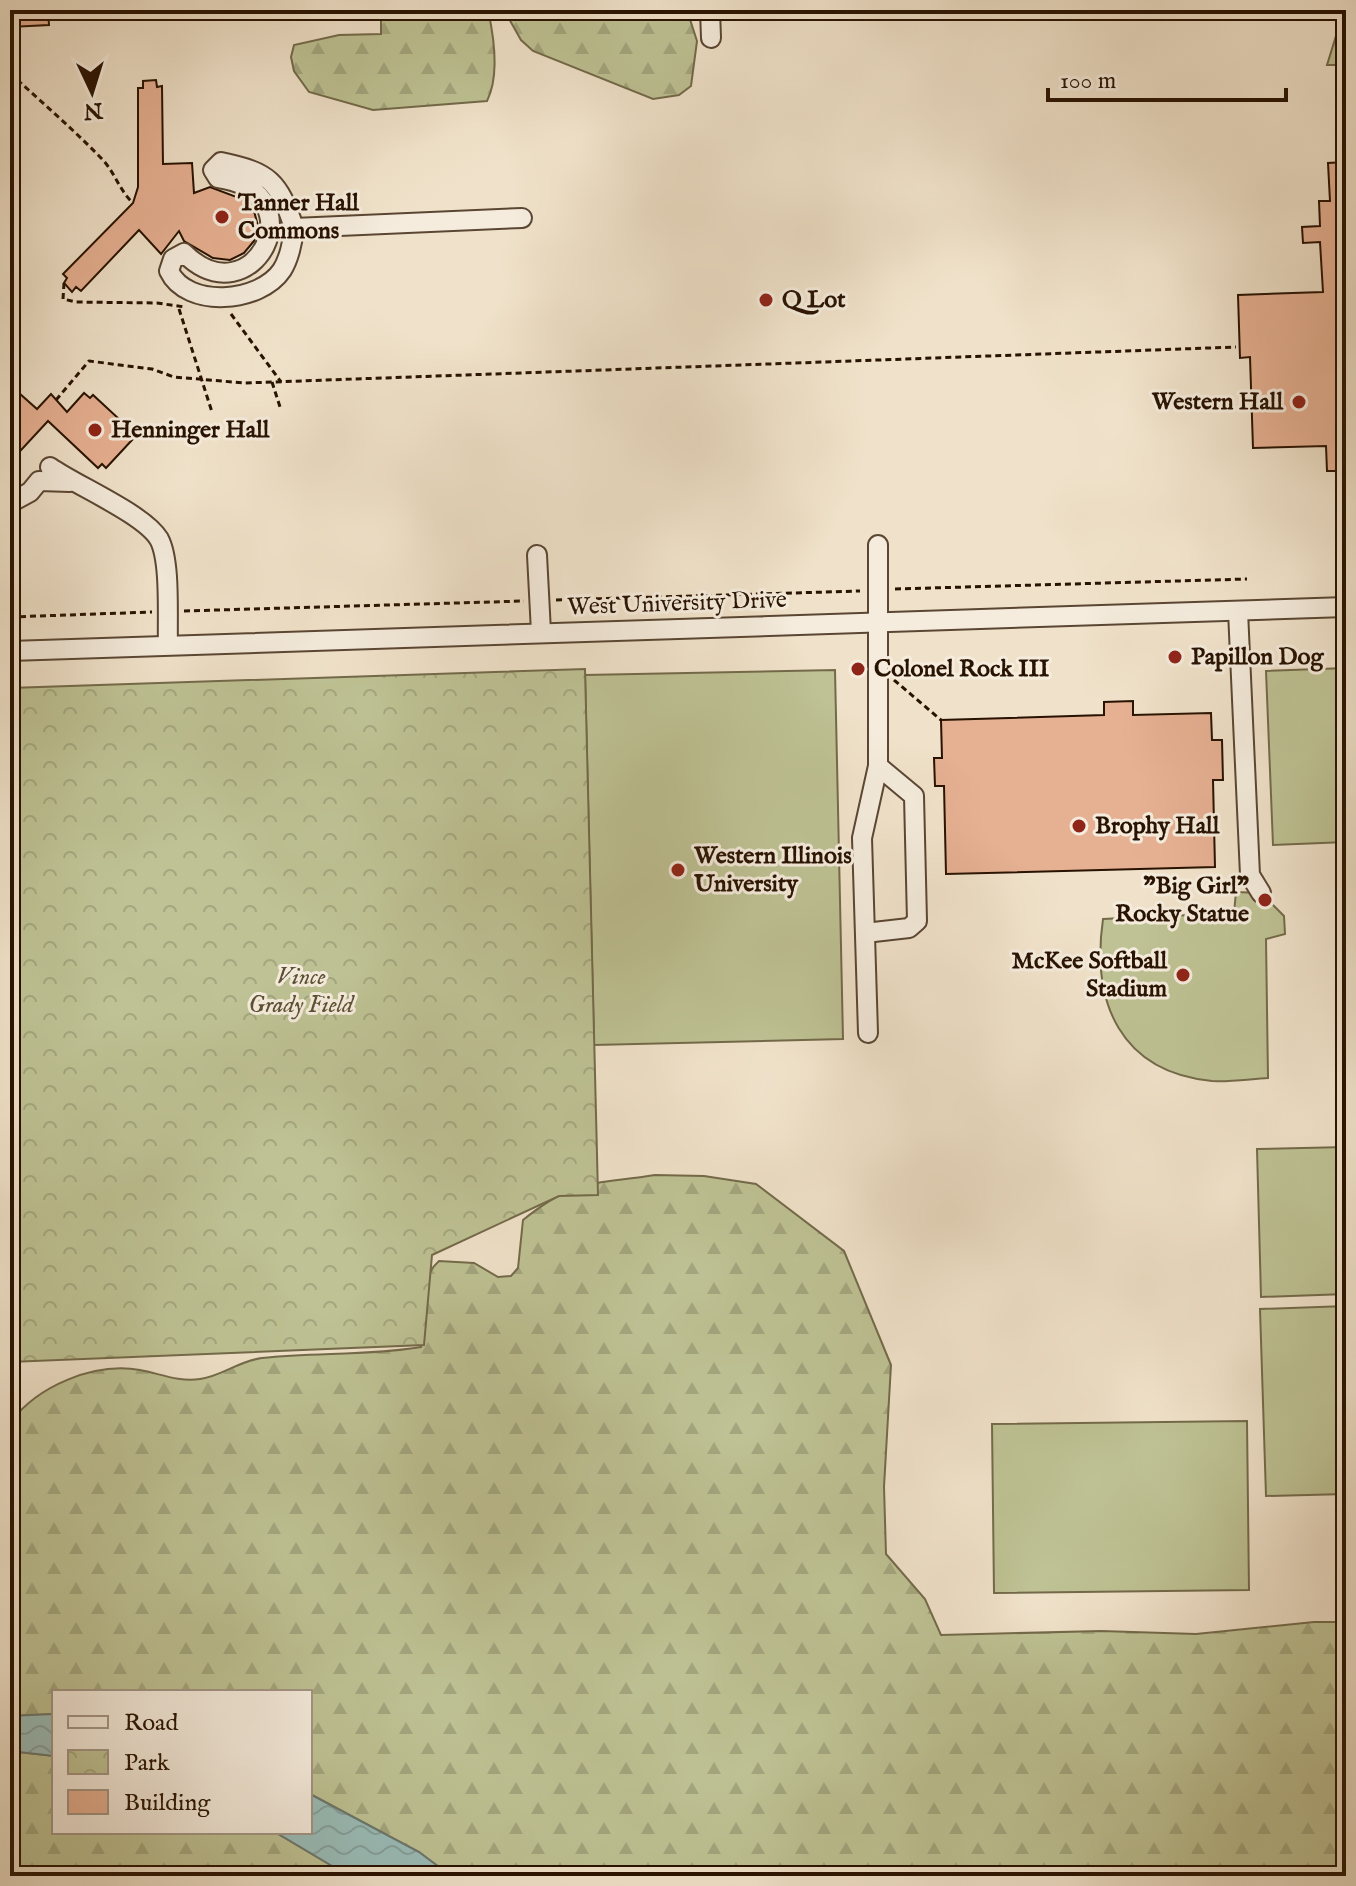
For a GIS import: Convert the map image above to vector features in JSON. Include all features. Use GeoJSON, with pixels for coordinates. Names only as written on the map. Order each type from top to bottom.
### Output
{"type":"FeatureCollection","features":[{"type":"Feature","properties":{"kind":"street"},"geometry":{"type":"LineString","coordinates":[[710,10],[711,38]]}},
{"type":"Feature","properties":{"kind":"street"},"geometry":{"type":"LineString","coordinates":[[221,162],[252,169],[272,181],[294,228],[282,271],[251,293],[227,298],[200,295],[173,281],[169,271],[173,259],[184,253],[210,272],[242,270],[258,259],[269,241],[272,222],[260,195],[229,179],[218,178],[213,170],[221,162]]}},
{"type":"Feature","properties":{"kind":"street"},"geometry":{"type":"LineString","coordinates":[[294,228],[522,218]]}},
{"type":"Feature","properties":{"kind":"street"},"geometry":{"type":"LineString","coordinates":[[50,467],[71,482],[119,507],[159,540],[168,645]]}},
{"type":"Feature","properties":{"kind":"street"},"geometry":{"type":"LineString","coordinates":[[10,503],[30,492],[39,481],[54,478],[71,482]]}},
{"type":"Feature","properties":{"kind":"street"},"geometry":{"type":"LineString","coordinates":[[868,1033],[862,838],[878,766],[878,545]]}},
{"type":"Feature","properties":{"kind":"street"},"geometry":{"type":"LineString","coordinates":[[537,555],[541,632]]}},
{"type":"Feature","properties":{"kind":"street","name":"West University Drive"},"geometry":{"type":"LineString","coordinates":[[10,651],[1346,607]]}},
{"type":"Feature","properties":{"kind":"street"},"geometry":{"type":"LineString","coordinates":[[1238,611],[1250,875],[1261,893]]}},
{"type":"Feature","properties":{"kind":"street"},"geometry":{"type":"LineString","coordinates":[[865,933],[909,928],[917,921],[914,796],[878,766]]}},
{"type":"Feature","properties":{"kind":"path"},"geometry":{"type":"LineString","coordinates":[[10,73],[101,158],[120,179],[122,193],[133,203]]}},
{"type":"Feature","properties":{"kind":"path"},"geometry":{"type":"LineString","coordinates":[[179,308],[212,412]]}},
{"type":"Feature","properties":{"kind":"path"},"geometry":{"type":"LineString","coordinates":[[227,310],[281,382]]}},
{"type":"Feature","properties":{"kind":"path"},"geometry":{"type":"LineString","coordinates":[[56,400],[89,361],[152,369],[174,377],[281,382],[1236,347]]}},
{"type":"Feature","properties":{"kind":"path"},"geometry":{"type":"LineString","coordinates":[[272,382],[281,410]]}},
{"type":"Feature","properties":{"kind":"path"},"geometry":{"type":"LineString","coordinates":[[10,617],[1247,579]]}},
{"type":"Feature","properties":{"kind":"path"},"geometry":{"type":"LineString","coordinates":[[876,664],[941,720]]}},
{"type":"Feature","properties":{"kind":"green space"},"geometry":{"type":"Polygon","coordinates":[[[381,10],[488,10],[495,68],[487,101],[373,110],[309,92],[294,71],[291,57],[294,45],[339,35],[381,34],[381,10]]]}},
{"type":"Feature","properties":{"kind":"green space"},"geometry":{"type":"Polygon","coordinates":[[[504,10],[687,10],[697,41],[691,86],[679,95],[653,99],[533,51],[521,40],[504,10]]]}},
{"type":"Feature","properties":{"kind":"green space"},"geometry":{"type":"Polygon","coordinates":[[[1344,10],[1346,65],[1327,65],[1344,10]]]}},
{"type":"Feature","properties":{"kind":"green space"},"geometry":{"type":"Polygon","coordinates":[[[1346,668],[1346,842],[1273,845],[1266,671],[1346,668]]]}},
{"type":"Feature","properties":{"kind":"green space","name":"Vince Grady Field"},"geometry":{"type":"Polygon","coordinates":[[[585,669],[598,1195],[559,1196],[432,1255],[424,1345],[10,1362],[10,688],[585,669]]]}},
{"type":"Feature","properties":{"kind":"green space"},"geometry":{"type":"Polygon","coordinates":[[[835,670],[843,1039],[594,1045],[585,675],[835,670]]]}},
{"type":"Feature","properties":{"kind":"green space","name":"McKee Softball Stadium"},"geometry":{"type":"Polygon","coordinates":[[[1236,892],[1261,893],[1284,916],[1285,934],[1266,939],[1268,1078],[1212,1081],[1180,1075],[1154,1064],[1134,1048],[1118,1028],[1102,978],[1100,949],[1103,919],[1234,913],[1236,892]]]}},
{"type":"Feature","properties":{"kind":"green space"},"geometry":{"type":"Polygon","coordinates":[[[1346,1147],[1346,1294],[1261,1297],[1257,1149],[1346,1147]]]}},
{"type":"Feature","properties":{"kind":"green space"},"geometry":{"type":"Polygon","coordinates":[[[655,1175],[704,1176],[756,1184],[844,1251],[891,1365],[884,1487],[886,1554],[925,1599],[941,1635],[1101,1631],[1196,1634],[1314,1622],[1346,1622],[1346,1876],[451,1876],[419,1852],[312,1795],[312,1690],[52,1690],[52,1714],[10,1716],[10,1423],[21,1410],[51,1388],[86,1373],[104,1370],[140,1370],[192,1380],[216,1375],[262,1358],[421,1347],[427,1280],[439,1261],[474,1263],[498,1277],[511,1276],[518,1268],[523,1220],[571,1190],[655,1175]]]}},
{"type":"Feature","properties":{"kind":"green space"},"geometry":{"type":"Polygon","coordinates":[[[1346,1306],[1346,1494],[1266,1496],[1260,1309],[1346,1306]]]}},
{"type":"Feature","properties":{"kind":"green space"},"geometry":{"type":"Polygon","coordinates":[[[1247,1421],[1249,1590],[994,1593],[992,1424],[1247,1421]]]}},
{"type":"Feature","properties":{"kind":"green space"},"geometry":{"type":"Polygon","coordinates":[[[10,1751],[52,1756],[52,1834],[278,1834],[349,1876],[10,1876],[10,1751]]]}},
{"type":"Feature","properties":{"kind":"water"},"geometry":{"type":"Polygon","coordinates":[[[52,1714],[52,1756],[10,1751],[10,1716],[52,1714]]]}},
{"type":"Feature","properties":{"kind":"water"},"geometry":{"type":"Polygon","coordinates":[[[312,1795],[419,1852],[451,1876],[349,1876],[278,1834],[312,1834],[312,1795]]]}},
{"type":"Feature","properties":{"kind":"building"},"geometry":{"type":"Polygon","coordinates":[[[10,10],[48,10],[49,25],[10,27],[10,10]]]}},
{"type":"Feature","properties":{"kind":"building"},"geometry":{"type":"Polygon","coordinates":[[[156,80],[157,87],[162,86],[163,164],[192,163],[194,193],[210,187],[242,199],[254,211],[258,226],[254,241],[244,253],[230,260],[213,258],[184,241],[179,231],[161,254],[139,230],[81,291],[76,287],[72,292],[64,283],[67,278],[63,274],[133,203],[138,187],[138,88],[143,88],[143,81],[156,80]]]}},
{"type":"Feature","properties":{"kind":"building","name":"Western Hall"},"geometry":{"type":"Polygon","coordinates":[[[1346,162],[1346,471],[1327,471],[1326,446],[1253,448],[1250,357],[1240,358],[1238,295],[1323,292],[1320,242],[1303,243],[1302,227],[1320,226],[1319,201],[1330,201],[1328,163],[1346,162]]]}},
{"type":"Feature","properties":{"kind":"building","name":"Henninger Hall"},"geometry":{"type":"Polygon","coordinates":[[[10,385],[37,409],[51,394],[67,412],[84,393],[90,398],[93,395],[132,431],[129,435],[133,439],[106,468],[102,464],[98,468],[48,421],[10,462],[10,385]]]}},
{"type":"Feature","properties":{"kind":"building","name":"Brophy Hall"},"geometry":{"type":"Polygon","coordinates":[[[1133,701],[1133,715],[1211,713],[1212,740],[1222,740],[1223,780],[1213,780],[1215,867],[946,874],[944,786],[935,786],[934,758],[942,758],[941,720],[1104,715],[1104,702],[1133,701]]]}},
{"type":"Feature","properties":{"kind":"place","name":"Tanner Hall Commons"},"geometry":{"type":"Point","coordinates":[222,217]}},
{"type":"Feature","properties":{"kind":"place","name":"Q Lot"},"geometry":{"type":"Point","coordinates":[766,300]}},
{"type":"Feature","properties":{"kind":"place","name":"Western Hall"},"geometry":{"type":"Point","coordinates":[1299,402]}},
{"type":"Feature","properties":{"kind":"place","name":"Henninger Hall"},"geometry":{"type":"Point","coordinates":[95,430]}},
{"type":"Feature","properties":{"kind":"place","name":"Papillon Dog"},"geometry":{"type":"Point","coordinates":[1175,657]}},
{"type":"Feature","properties":{"kind":"place","name":"Colonel Rock III"},"geometry":{"type":"Point","coordinates":[858,669]}},
{"type":"Feature","properties":{"kind":"place","name":"Brophy Hall"},"geometry":{"type":"Point","coordinates":[1079,826]}},
{"type":"Feature","properties":{"kind":"place","name":"Western Illinois University"},"geometry":{"type":"Point","coordinates":[678,870]}},
{"type":"Feature","properties":{"kind":"place","name":"\"Big Girl\" Rocky Statue"},"geometry":{"type":"Point","coordinates":[1265,900]}},
{"type":"Feature","properties":{"kind":"place","name":"McKee Softball Stadium"},"geometry":{"type":"Point","coordinates":[1183,975]}}]}
